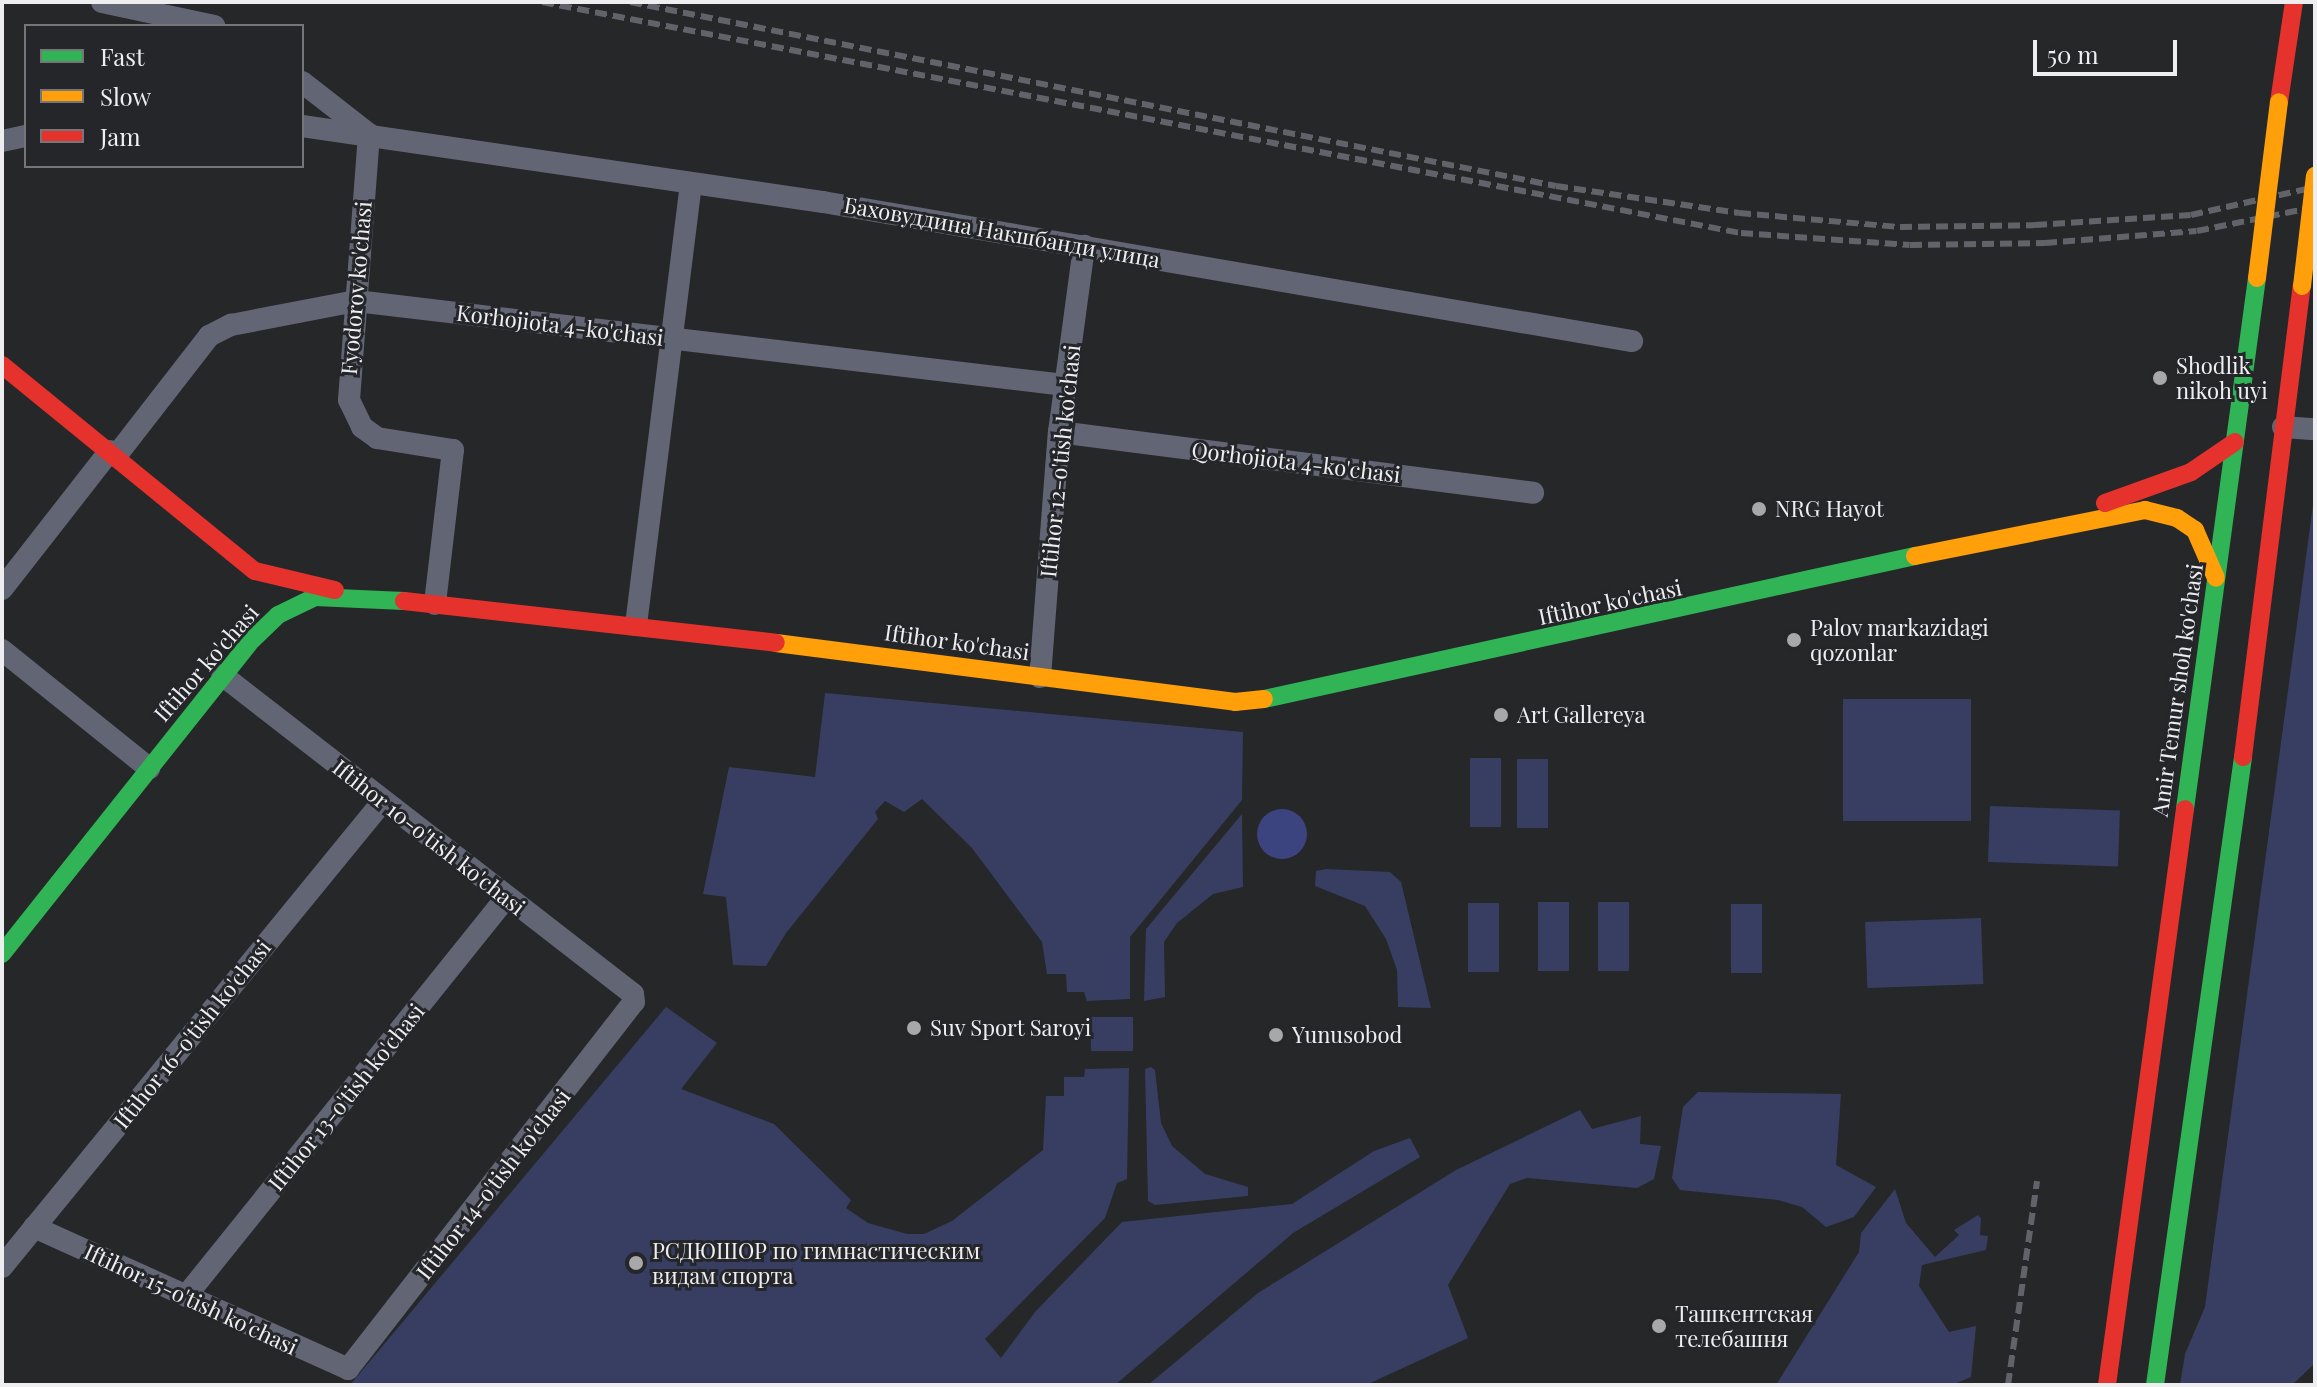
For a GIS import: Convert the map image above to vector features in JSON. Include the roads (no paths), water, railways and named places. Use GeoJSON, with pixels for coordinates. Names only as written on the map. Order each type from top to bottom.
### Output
{"type":"FeatureCollection","features":[{"type":"Feature","properties":{"kind":"main road","name":"Amir Temur shoh ko'chasi"},"geometry":{"type":"LineString","coordinates":[[2107,1385],[2294,2]]}},
{"type":"Feature","properties":{"kind":"main road"},"geometry":{"type":"LineString","coordinates":[[2155,1385],[2225,897],[2315,176]]}},
{"type":"Feature","properties":{"kind":"main road"},"geometry":{"type":"LineString","coordinates":[[2,365],[255,571],[357,596]]}},
{"type":"Feature","properties":{"kind":"main road","name":"Iftihor ko'chasi"},"geometry":{"type":"LineString","coordinates":[[2054,525],[2191,472],[2235,442]]}},
{"type":"Feature","properties":{"kind":"main road","name":"Iftihor ko'chasi"},"geometry":{"type":"LineString","coordinates":[[2,954],[222,675],[249,643],[296,603],[357,596],[435,604],[636,625],[1191,699],[1253,702],[1885,566],[2054,525],[2145,510],[2169,515],[2201,538],[2216,578]]}},
{"type":"Feature","properties":{"kind":"main road"},"geometry":{"type":"LineString","coordinates":[[249,643],[260,602],[255,571]]}},
{"type":"Feature","properties":{"kind":"street"},"geometry":{"type":"LineString","coordinates":[[102,2],[205,24]]}},
{"type":"Feature","properties":{"kind":"street"},"geometry":{"type":"LineString","coordinates":[[304,84],[316,99],[369,134]]}},
{"type":"Feature","properties":{"kind":"street","name":"Баховуддина Накшбанди улица"},"geometry":{"type":"LineString","coordinates":[[304,126],[1084,246],[1632,341]]}},
{"type":"Feature","properties":{"kind":"street","name":"Fyodorov ko'chasi"},"geometry":{"type":"LineString","coordinates":[[369,134],[347,386],[362,427],[400,445],[453,450],[435,604]]}},
{"type":"Feature","properties":{"kind":"street"},"geometry":{"type":"LineString","coordinates":[[2,141],[24,136]]}},
{"type":"Feature","properties":{"kind":"street"},"geometry":{"type":"LineString","coordinates":[[636,625],[691,185]]}},
{"type":"Feature","properties":{"kind":"street","name":"Iftihor 12-o'tish ko'chasi"},"geometry":{"type":"LineString","coordinates":[[1040,677],[1059,432],[1084,246]]}},
{"type":"Feature","properties":{"kind":"street","name":"Korhojiota 4-ko'chasi"},"geometry":{"type":"LineString","coordinates":[[2,589],[209,336],[243,322],[356,301],[1065,385]]}},
{"type":"Feature","properties":{"kind":"street"},"geometry":{"type":"LineString","coordinates":[[2283,427],[2315,429]]}},
{"type":"Feature","properties":{"kind":"street","name":"Qorhojiota 4-ko'chasi"},"geometry":{"type":"LineString","coordinates":[[1059,432],[1533,493]]}},
{"type":"Feature","properties":{"kind":"street"},"geometry":{"type":"LineString","coordinates":[[2,650],[149,768]]}},
{"type":"Feature","properties":{"kind":"street","name":"Iftihor 10-o'tish ko'chasi"},"geometry":{"type":"LineString","coordinates":[[222,675],[635,998]]}},
{"type":"Feature","properties":{"kind":"street","name":"Iftihor 16-o'tish ko'chasi"},"geometry":{"type":"LineString","coordinates":[[2,1267],[383,801]]}},
{"type":"Feature","properties":{"kind":"street","name":"Iftihor 13-o'tish ko'chasi"},"geometry":{"type":"LineString","coordinates":[[186,1296],[506,898]]}},
{"type":"Feature","properties":{"kind":"street","name":"Iftihor 14-o'tish ko'chasi"},"geometry":{"type":"LineString","coordinates":[[348,1369],[635,998]]}},
{"type":"Feature","properties":{"kind":"street","name":"Iftihor 15-o'tish ko'chasi"},"geometry":{"type":"LineString","coordinates":[[34,1227],[348,1369]]}},
{"type":"Feature","properties":{"kind":"railway"},"geometry":{"type":"LineString","coordinates":[[542,2],[1741,233],[1910,245],[2045,243],[2197,231],[2315,207]]}},
{"type":"Feature","properties":{"kind":"railway"},"geometry":{"type":"LineString","coordinates":[[630,2],[1556,186],[1739,213],[1900,227],[2035,225],[2191,215],[2315,187]]}},
{"type":"Feature","properties":{"kind":"railway"},"geometry":{"type":"LineString","coordinates":[[2008,1385],[2037,1181]]}},
{"type":"Feature","properties":{"kind":"place","name":"Shodlik nikoh uyi"},"geometry":{"type":"Point","coordinates":[2160,378]}},
{"type":"Feature","properties":{"kind":"place","name":"NRG Hayot"},"geometry":{"type":"Point","coordinates":[1759,509]}},
{"type":"Feature","properties":{"kind":"place","name":"Palov markazidagi qozonlar"},"geometry":{"type":"Point","coordinates":[1794,640]}},
{"type":"Feature","properties":{"kind":"place","name":"Art Gallereya"},"geometry":{"type":"Point","coordinates":[1501,715]}},
{"type":"Feature","properties":{"kind":"place","name":"Suv Sport Saroyi"},"geometry":{"type":"Point","coordinates":[914,1028]}},
{"type":"Feature","properties":{"kind":"place","name":"Yunusobod"},"geometry":{"type":"Point","coordinates":[1276,1035]}},
{"type":"Feature","properties":{"kind":"place","name":"РСДЮШОР по гимнастическим видам спорта"},"geometry":{"type":"Point","coordinates":[636,1263]}},
{"type":"Feature","properties":{"kind":"place","name":"Ташкентская телебашня"},"geometry":{"type":"Point","coordinates":[1659,1326]}}]}
